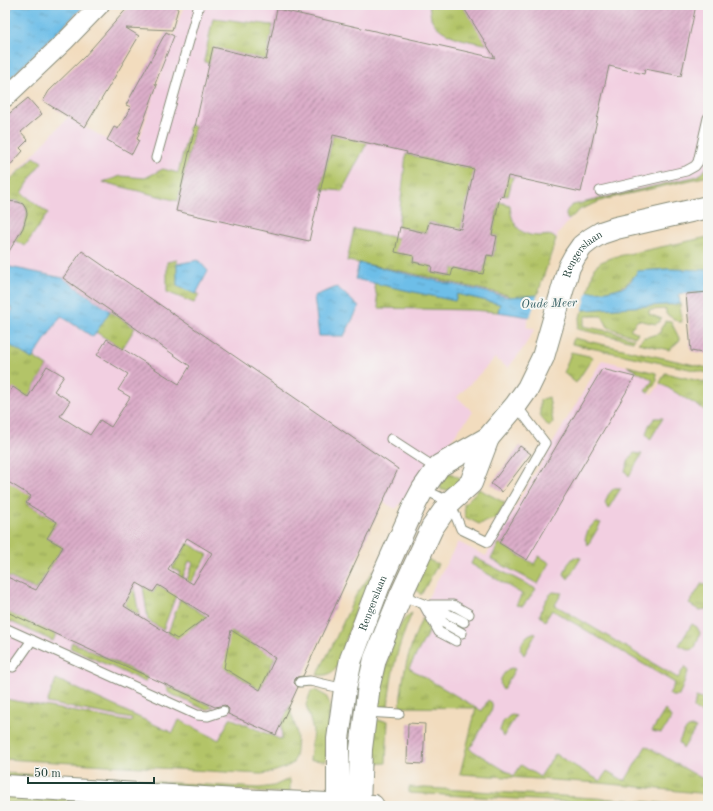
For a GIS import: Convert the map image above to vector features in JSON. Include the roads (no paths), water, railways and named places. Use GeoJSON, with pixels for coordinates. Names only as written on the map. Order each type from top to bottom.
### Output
{"type":"FeatureCollection","features":[{"type":"Feature","properties":{"kind":"street"},"geometry":{"type":"LineString","coordinates":[[5,98],[65,41],[100,5]]}},
{"type":"Feature","properties":{"kind":"street","name":"Rengerslaan"},"geometry":{"type":"LineString","coordinates":[[364,806],[361,749],[369,685],[375,659],[401,595],[432,528],[450,502],[471,483],[488,438],[516,405],[528,388],[543,357],[569,267],[575,256],[582,246],[591,239],[616,228],[708,207]]}},
{"type":"Feature","properties":{"kind":"street","name":"Rengerslaan"},"geometry":{"type":"LineString","coordinates":[[338,805],[338,739],[345,689],[351,659],[379,585],[423,489],[439,466],[488,438]]}},
{"type":"Feature","properties":{"kind":"street"},"geometry":{"type":"LineString","coordinates":[[379,585],[401,595]]}},
{"type":"Feature","properties":{"kind":"street"},"geometry":{"type":"LineString","coordinates":[[5,786],[364,806]]}},
{"type":"Feature","properties":{"kind":"lane"},"geometry":{"type":"LineString","coordinates":[[156,158],[199,5]]}},
{"type":"Feature","properties":{"kind":"lane"},"geometry":{"type":"LineString","coordinates":[[600,191],[686,171],[691,168],[698,162],[708,118]]}},
{"type":"Feature","properties":{"kind":"lane"},"geometry":{"type":"LineString","coordinates":[[423,489],[450,502],[461,529],[488,542],[545,443],[516,405]]}},
{"type":"Feature","properties":{"kind":"lane"},"geometry":{"type":"LineString","coordinates":[[391,439],[437,470]]}},
{"type":"Feature","properties":{"kind":"lane"},"geometry":{"type":"LineString","coordinates":[[401,595],[449,614],[464,622]]}},
{"type":"Feature","properties":{"kind":"lane"},"geometry":{"type":"LineString","coordinates":[[424,605],[453,605],[469,614]]}},
{"type":"Feature","properties":{"kind":"lane"},"geometry":{"type":"LineString","coordinates":[[424,605],[444,623],[462,633]]}},
{"type":"Feature","properties":{"kind":"lane"},"geometry":{"type":"LineString","coordinates":[[424,605],[439,632],[456,641]]}},
{"type":"Feature","properties":{"kind":"lane"},"geometry":{"type":"LineString","coordinates":[[5,628],[197,715],[208,716],[223,711]]}},
{"type":"Feature","properties":{"kind":"lane"},"geometry":{"type":"LineString","coordinates":[[13,666],[32,640]]}},
{"type":"Feature","properties":{"kind":"lane"},"geometry":{"type":"LineString","coordinates":[[300,682],[310,681],[345,689]]}},
{"type":"Feature","properties":{"kind":"lane"},"geometry":{"type":"LineString","coordinates":[[366,712],[400,714]]}},
{"type":"Feature","properties":{"kind":"water"},"geometry":{"type":"Polygon","coordinates":[[[15,5],[85,5],[5,83],[5,15],[15,5]]]}},
{"type":"Feature","properties":{"kind":"water"},"geometry":{"type":"Polygon","coordinates":[[[198,260],[208,271],[196,294],[177,286],[177,264],[198,260]]]}},
{"type":"Feature","properties":{"kind":"water","name":"Oude Meer"},"geometry":{"type":"Polygon","coordinates":[[[359,263],[508,297],[607,291],[624,287],[631,281],[638,271],[668,269],[708,270],[708,292],[679,294],[680,304],[532,313],[530,317],[498,312],[500,304],[457,294],[455,301],[355,279],[359,263]]]}},
{"type":"Feature","properties":{"kind":"water"},"geometry":{"type":"Polygon","coordinates":[[[5,266],[63,278],[110,311],[93,337],[61,316],[32,359],[5,342],[5,322],[13,309],[5,304],[5,266]]]}},
{"type":"Feature","properties":{"kind":"water"},"geometry":{"type":"Polygon","coordinates":[[[337,287],[359,307],[344,336],[319,336],[314,296],[337,287]]]}}]}
